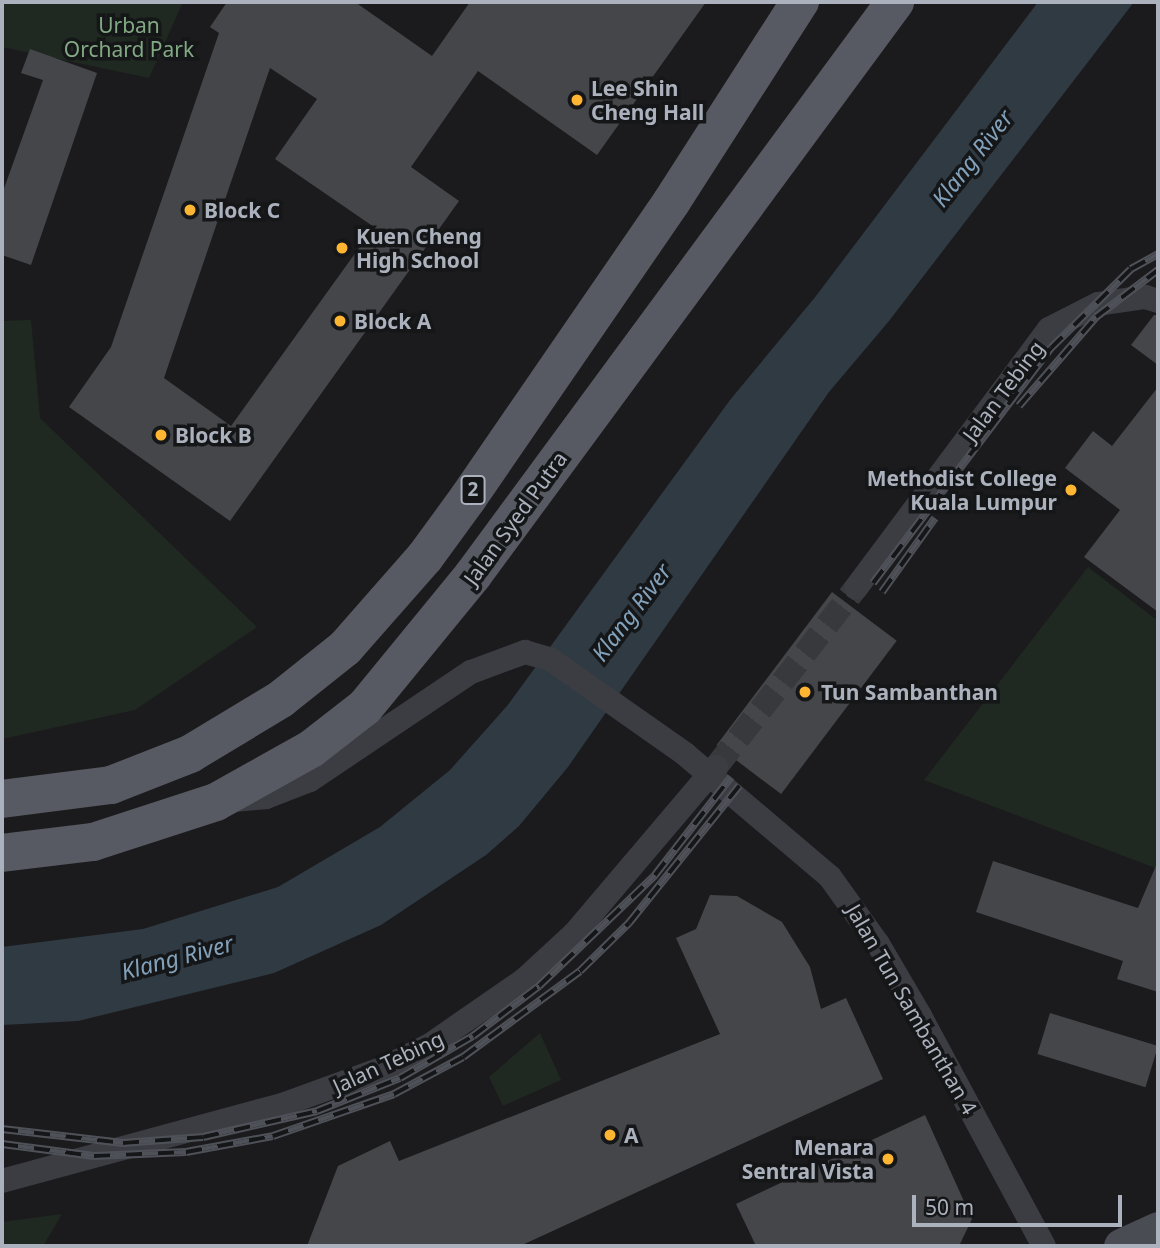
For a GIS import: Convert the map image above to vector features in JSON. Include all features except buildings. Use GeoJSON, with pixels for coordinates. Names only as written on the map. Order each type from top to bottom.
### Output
{"type":"FeatureCollection","features":[{"type":"Feature","properties":{"kind":"main road","name":"2"},"geometry":{"type":"LineString","coordinates":[[2,799],[66,794],[111,785],[190,754],[281,699],[345,648],[425,556],[476,487],[672,201],[800,2]]}},
{"type":"Feature","properties":{"kind":"main road","name":"Jalan Syed Putra"},"geometry":{"type":"LineString","coordinates":[[2,853],[93,842],[216,802],[270,775],[339,730],[391,679],[473,575],[895,2]]}},
{"type":"Feature","properties":{"kind":"main road"},"geometry":{"type":"LineString","coordinates":[[1121,1246],[1158,1229]]}},
{"type":"Feature","properties":{"kind":"street","name":"Jalan Tebing"},"geometry":{"type":"LineString","coordinates":[[856,588],[1049,329],[1098,304],[1145,297],[1158,301]]}},
{"type":"Feature","properties":{"kind":"street","name":"Jalan Tun Sambanthan 4"},"geometry":{"type":"LineString","coordinates":[[216,802],[266,797],[310,780],[471,672],[525,652],[550,660],[713,771],[811,858],[848,899],[920,1016],[1044,1246]]}},
{"type":"Feature","properties":{"kind":"street","name":"Jalan Tebing"},"geometry":{"type":"LineString","coordinates":[[2,1181],[282,1105],[430,1045],[545,962],[652,847],[713,771]]}},
{"type":"Feature","properties":{"kind":"green space","name":"Urban Orchard Park"},"geometry":{"type":"Polygon","coordinates":[[[2,2],[183,2],[149,78],[2,47],[2,2]]]}},
{"type":"Feature","properties":{"kind":"green space"},"geometry":{"type":"Polygon","coordinates":[[[31,320],[40,418],[257,627],[135,710],[2,739],[2,321],[31,320]]]}},
{"type":"Feature","properties":{"kind":"green space"},"geometry":{"type":"Polygon","coordinates":[[[1088,567],[1158,621],[1158,869],[924,780],[1088,567]]]}},
{"type":"Feature","properties":{"kind":"green space"},"geometry":{"type":"Polygon","coordinates":[[[540,1033],[561,1080],[503,1106],[489,1077],[540,1033]]]}},
{"type":"Feature","properties":{"kind":"green space"},"geometry":{"type":"Polygon","coordinates":[[[62,1214],[43,1246],[2,1246],[2,1222],[62,1214]]]}},
{"type":"Feature","properties":{"kind":"water","name":"Klang River"},"geometry":{"type":"Polygon","coordinates":[[[1038,2],[1134,2],[889,321],[829,392],[568,767],[519,826],[486,855],[381,925],[274,973],[78,1021],[2,1025],[2,947],[143,929],[278,887],[380,827],[450,770],[507,706],[730,400],[816,296],[1038,2]]]}},
{"type":"Feature","properties":{"kind":"tunnel"},"geometry":{"type":"LineString","coordinates":[[716,767],[856,588]]}},
{"type":"Feature","properties":{"kind":"railway"},"geometry":{"type":"LineString","coordinates":[[873,583],[1051,348],[1131,269],[1158,254]]}},
{"type":"Feature","properties":{"kind":"railway"},"geometry":{"type":"LineString","coordinates":[[1019,406],[1096,317],[1158,270]]}},
{"type":"Feature","properties":{"kind":"railway"},"geometry":{"type":"LineString","coordinates":[[882,592],[935,518]]}},
{"type":"Feature","properties":{"kind":"railway"},"geometry":{"type":"LineString","coordinates":[[2,1129],[123,1143],[203,1137],[317,1111],[400,1078],[473,1036],[539,986],[655,875],[731,777]]}},
{"type":"Feature","properties":{"kind":"railway"},"geometry":{"type":"LineString","coordinates":[[2,1144],[94,1156],[186,1152],[273,1136],[394,1094],[463,1057],[580,971],[629,923],[739,786]]}},
{"type":"Feature","properties":{"kind":"place","name":"Lee Shin Cheng Hall"},"geometry":{"type":"Point","coordinates":[577,100]}},
{"type":"Feature","properties":{"kind":"place","name":"Block C"},"geometry":{"type":"Point","coordinates":[190,210]}},
{"type":"Feature","properties":{"kind":"place","name":"Kuen Cheng High School"},"geometry":{"type":"Point","coordinates":[342,248]}},
{"type":"Feature","properties":{"kind":"place","name":"Block A"},"geometry":{"type":"Point","coordinates":[340,321]}},
{"type":"Feature","properties":{"kind":"place","name":"Block B"},"geometry":{"type":"Point","coordinates":[161,435]}},
{"type":"Feature","properties":{"kind":"place","name":"Methodist College Kuala Lumpur"},"geometry":{"type":"Point","coordinates":[1071,490]}},
{"type":"Feature","properties":{"kind":"place","name":"Tun Sambanthan"},"geometry":{"type":"Point","coordinates":[805,692]}},
{"type":"Feature","properties":{"kind":"place","name":"A"},"geometry":{"type":"Point","coordinates":[610,1135]}},
{"type":"Feature","properties":{"kind":"place","name":"Menara Sentral Vista"},"geometry":{"type":"Point","coordinates":[888,1159]}}]}
